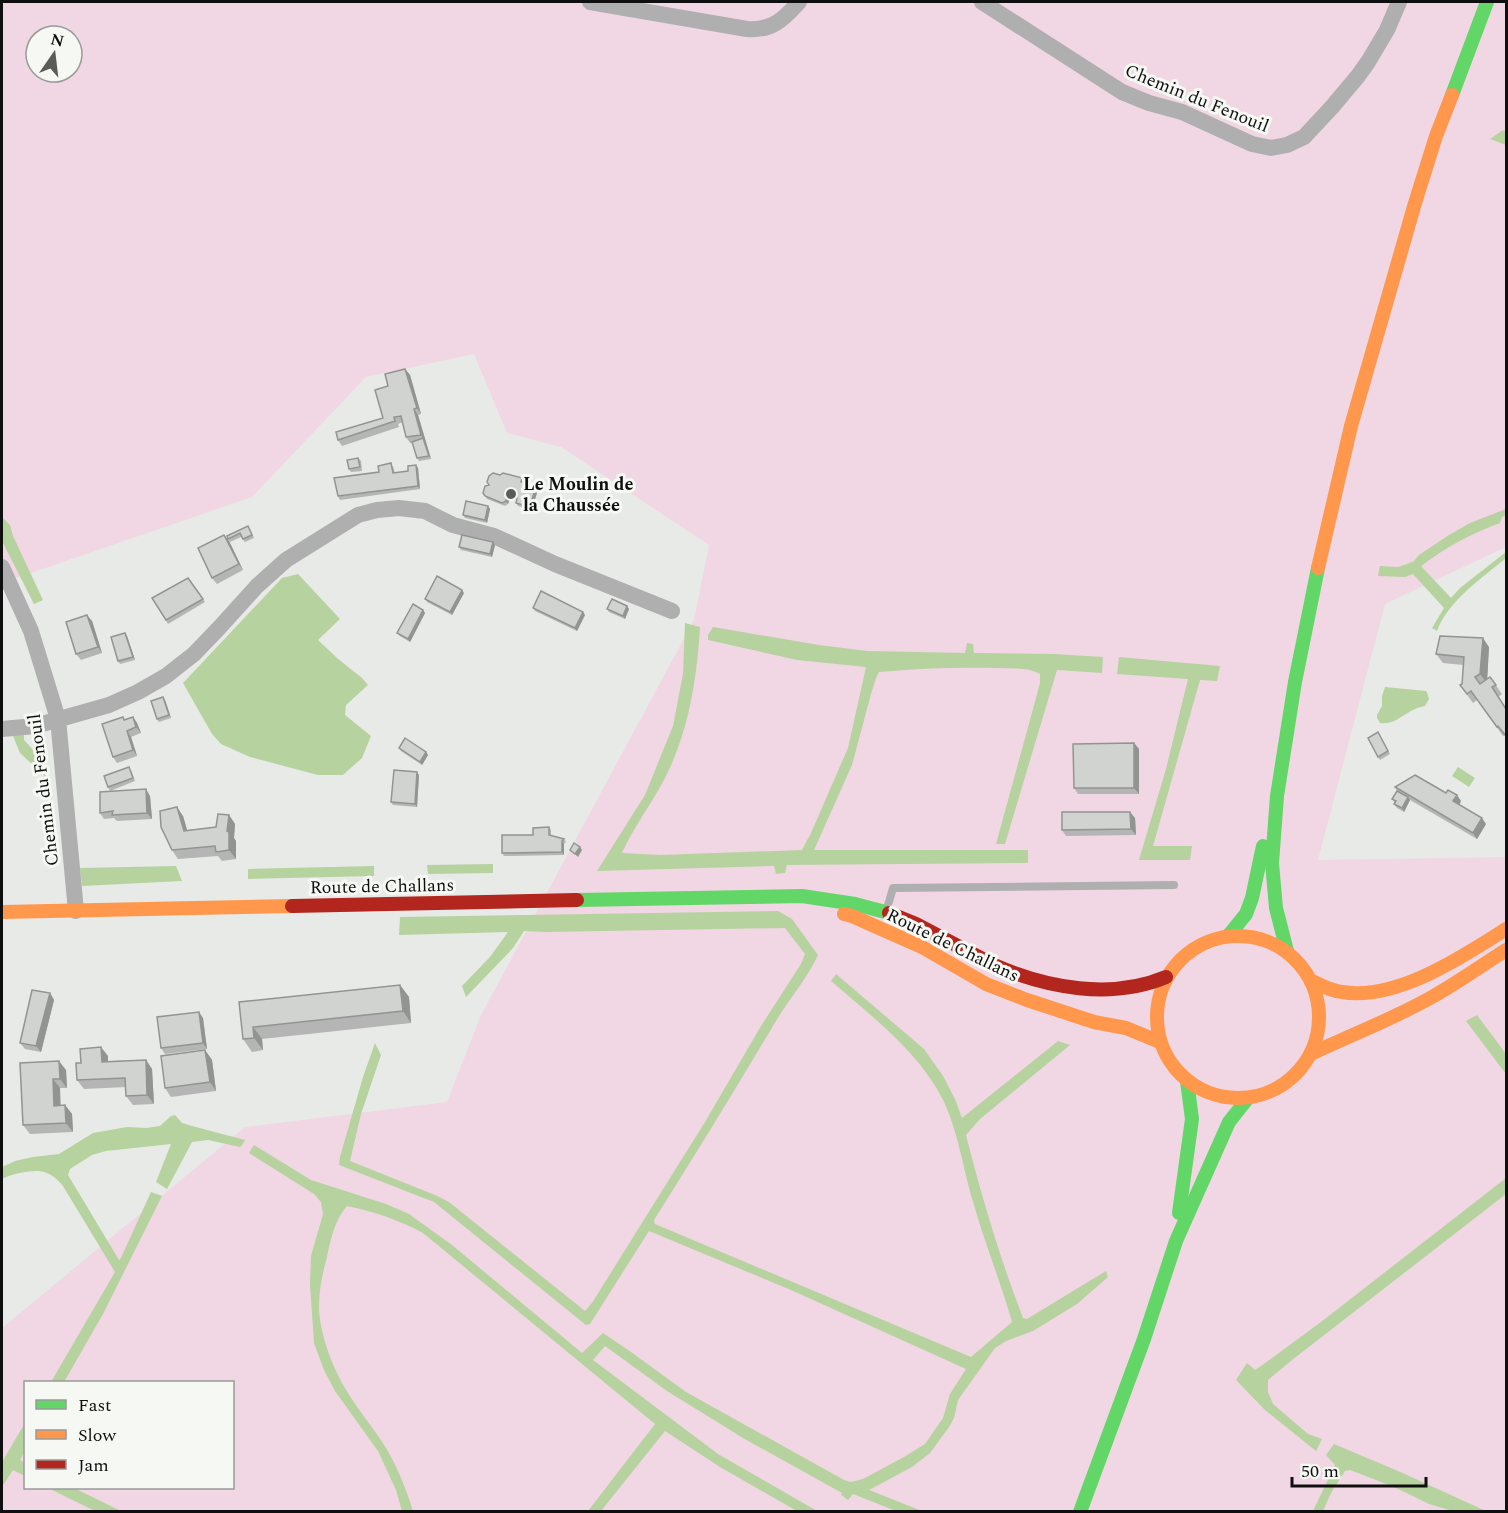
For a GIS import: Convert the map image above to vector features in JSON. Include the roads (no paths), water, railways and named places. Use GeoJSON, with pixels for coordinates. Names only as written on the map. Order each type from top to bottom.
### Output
{"type":"FeatureCollection","features":[{"type":"Feature","properties":{"kind":"main road"},"geometry":{"type":"LineString","coordinates":[[1287,951],[1276,908],[1272,863],[1277,796],[1295,682],[1318,567],[1351,426],[1432,147],[1487,2]]}},
{"type":"Feature","properties":{"kind":"main road"},"geometry":{"type":"LineString","coordinates":[[1228,935],[1246,914],[1252,898],[1258,862],[1277,796]]}},
{"type":"Feature","properties":{"kind":"main road","name":"Route de Challans"},"geometry":{"type":"LineString","coordinates":[[763,896],[852,916],[922,947],[986,984],[1071,1015],[1126,1028],[1160,1042]]}},
{"type":"Feature","properties":{"kind":"main road","name":"Route de Challans"},"geometry":{"type":"LineString","coordinates":[[2,912],[802,896],[842,900],[886,912],[905,919],[996,967],[1036,980],[1082,988],[1122,989],[1151,984],[1166,977]]}},
{"type":"Feature","properties":{"kind":"main road"},"geometry":{"type":"LineString","coordinates":[[1312,981],[1345,993],[1368,994],[1396,987],[1427,976],[1506,929]]}},
{"type":"Feature","properties":{"kind":"main road"},"geometry":{"type":"LineString","coordinates":[[1228,935],[1249,936],[1269,941],[1287,951],[1301,964],[1312,981],[1318,999],[1320,1018],[1317,1037],[1311,1054],[1300,1071],[1285,1084],[1267,1093],[1248,1098],[1226,1098],[1205,1092],[1187,1080],[1171,1063],[1160,1042],[1156,1020],[1158,998],[1166,977],[1178,961],[1192,949],[1210,940],[1228,935]]}},
{"type":"Feature","properties":{"kind":"main road"},"geometry":{"type":"LineString","coordinates":[[1311,1054],[1376,1026],[1432,997],[1506,950]]}},
{"type":"Feature","properties":{"kind":"main road"},"geometry":{"type":"LineString","coordinates":[[1176,1240],[1192,1119],[1187,1080]]}},
{"type":"Feature","properties":{"kind":"main road"},"geometry":{"type":"LineString","coordinates":[[1080,1512],[1144,1339],[1176,1240],[1229,1122],[1248,1098]]}},
{"type":"Feature","properties":{"kind":"street"},"geometry":{"type":"LineString","coordinates":[[590,2],[758,30],[778,22],[788,15],[799,2]]}},
{"type":"Feature","properties":{"kind":"street","name":"Chemin du Fenouil"},"geometry":{"type":"LineString","coordinates":[[982,2],[1122,92],[1149,103],[1182,112],[1252,144],[1271,148],[1287,145],[1304,136],[1358,76],[1387,30],[1399,2]]}},
{"type":"Feature","properties":{"kind":"street"},"geometry":{"type":"LineString","coordinates":[[2,729],[35,726],[109,705],[166,676],[194,654],[257,586],[286,560],[358,515],[377,510],[399,508],[425,511],[453,525],[494,536],[555,564],[672,611]]}},
{"type":"Feature","properties":{"kind":"street","name":"Chemin du Fenouil"},"geometry":{"type":"LineString","coordinates":[[2,567],[31,631],[58,719],[76,911]]}},
{"type":"Feature","properties":{"kind":"lane"},"geometry":{"type":"LineString","coordinates":[[886,912],[892,888],[1174,885]]}},
{"type":"Feature","properties":{"kind":"place","name":"Le Moulin de la Chaussée"},"geometry":{"type":"Point","coordinates":[511,494]}}]}
